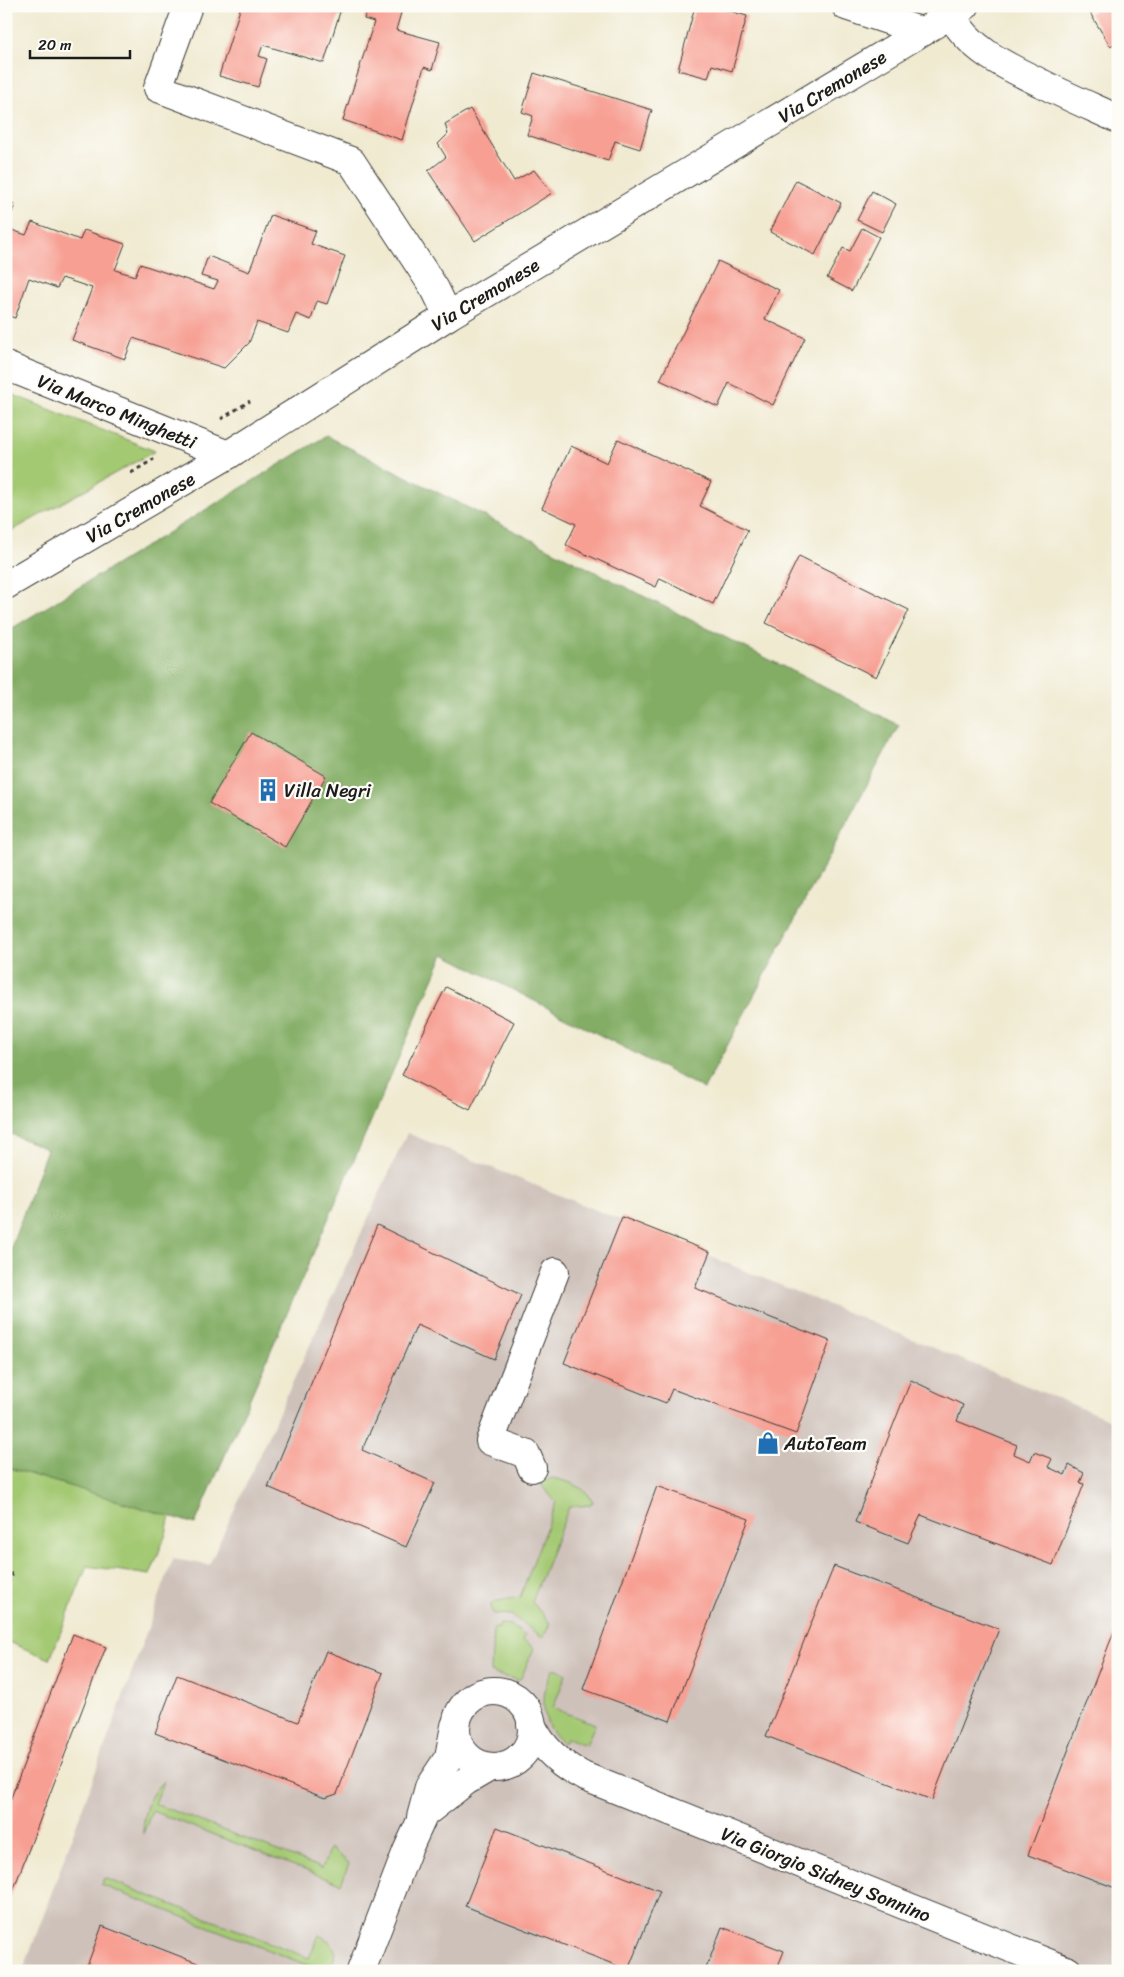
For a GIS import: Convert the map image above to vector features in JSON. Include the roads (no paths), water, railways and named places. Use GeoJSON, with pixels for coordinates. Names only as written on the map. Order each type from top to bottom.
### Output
{"type":"FeatureCollection","features":[{"type":"Feature","properties":{"kind":"street"},"geometry":{"type":"LineString","coordinates":[[188,6],[158,88],[351,161],[435,289],[448,316]]}},
{"type":"Feature","properties":{"kind":"street"},"geometry":{"type":"LineString","coordinates":[[846,6],[923,32]]}},
{"type":"Feature","properties":{"kind":"street"},"geometry":{"type":"LineString","coordinates":[[958,11],[962,32],[970,41],[997,61],[1118,119]]}},
{"type":"Feature","properties":{"kind":"street","name":"Via Cremonese"},"geometry":{"type":"LineString","coordinates":[[6,585],[228,456],[448,316],[958,11]]}},
{"type":"Feature","properties":{"kind":"street","name":"Via Marco Minghetti"},"geometry":{"type":"LineString","coordinates":[[6,366],[228,456]]}},
{"type":"Feature","properties":{"kind":"street"},"geometry":{"type":"LineString","coordinates":[[532,1468],[526,1454],[490,1440],[555,1272]]}},
{"type":"Feature","properties":{"kind":"street"},"geometry":{"type":"LineString","coordinates":[[361,1971],[420,1821],[429,1787],[449,1757],[459,1714],[474,1697],[488,1692],[506,1693],[515,1698],[523,1705],[531,1724],[528,1744],[522,1754],[513,1762],[496,1767],[459,1786],[430,1807],[420,1821]]}},
{"type":"Feature","properties":{"kind":"street","name":"Via Giorgio Sidney Sonnino"},"geometry":{"type":"LineString","coordinates":[[531,1724],[550,1752],[565,1766],[583,1776],[1068,1971]]}},
{"type":"Feature","properties":{"kind":"street"},"geometry":{"type":"LineString","coordinates":[[456,1726],[457,1738],[461,1749],[469,1758],[479,1764],[496,1767]]}},
{"type":"Feature","properties":{"kind":"street","name":"Via Giorgio Sidney Sonnino"},"geometry":{"type":"LineString","coordinates":[[496,1767],[521,1766],[583,1776]]}},
{"type":"Feature","properties":{"kind":"place","name":"Villa Negri"},"geometry":{"type":"Point","coordinates":[268,790]}},
{"type":"Feature","properties":{"kind":"place","name":"AutoTeam"},"geometry":{"type":"Point","coordinates":[768,1443]}}]}
